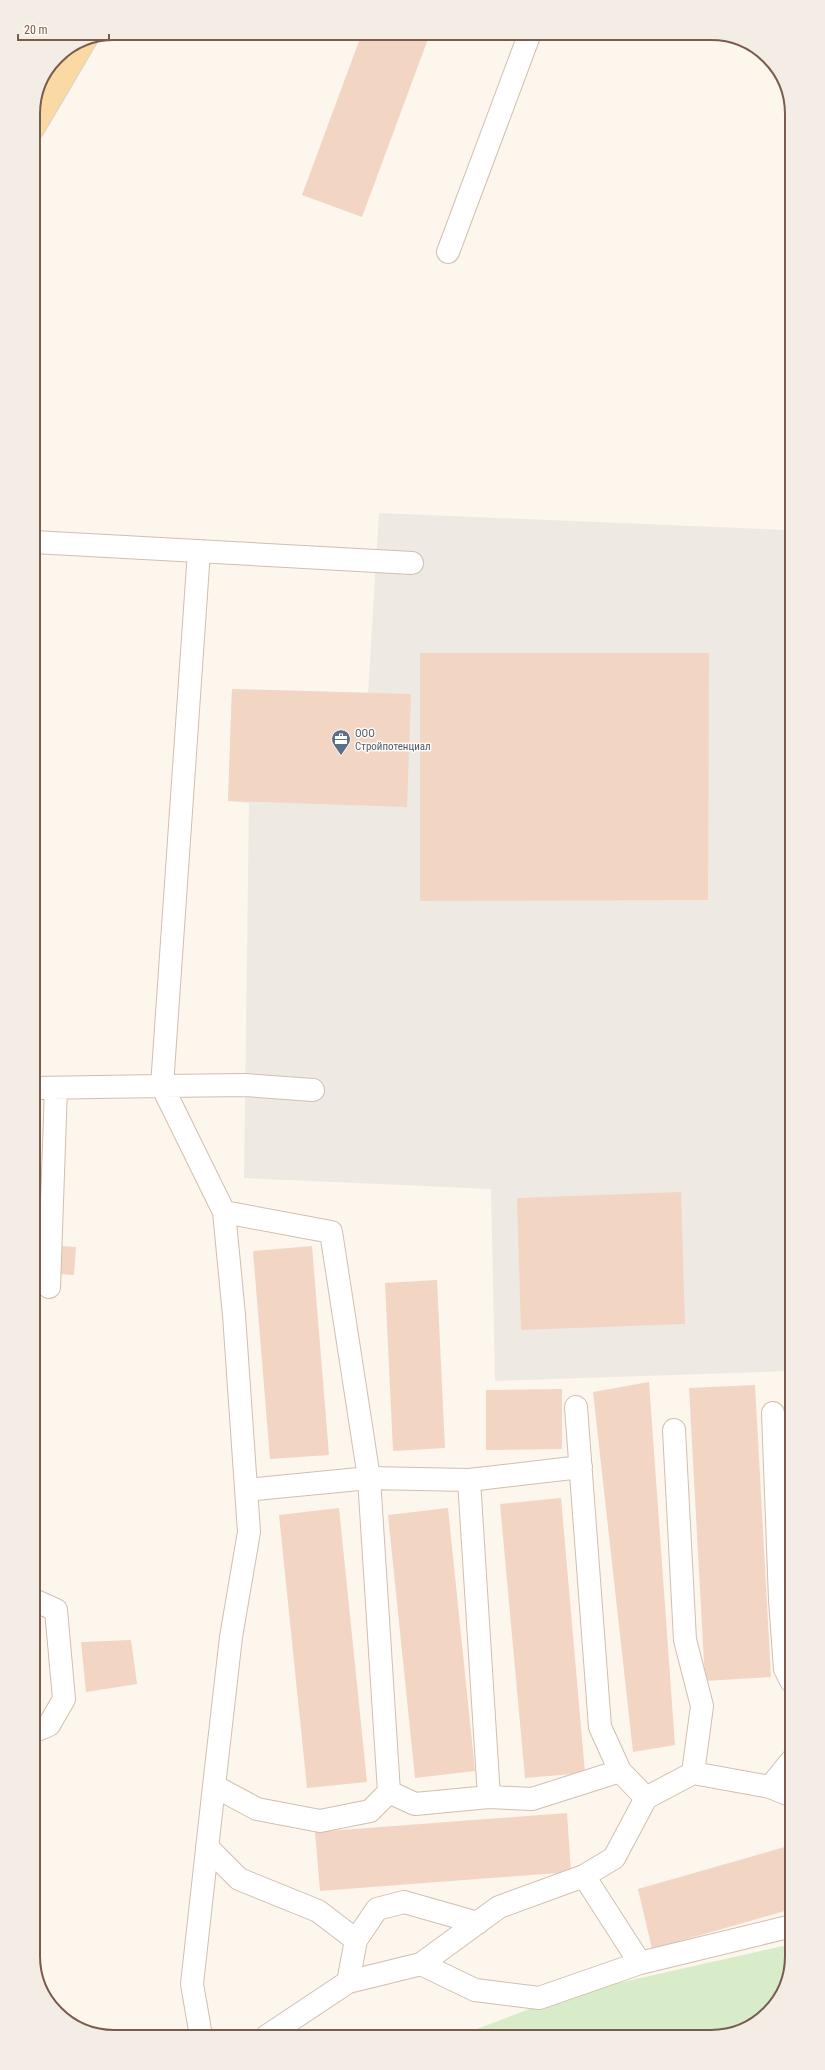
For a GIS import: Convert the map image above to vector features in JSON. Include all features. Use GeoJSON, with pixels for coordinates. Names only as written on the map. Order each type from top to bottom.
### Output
{"type":"FeatureCollection","features":[{"type":"Feature","properties":{"kind":"main road"},"geometry":{"type":"LineString","coordinates":[[40,117],[80,49]]}},
{"type":"Feature","properties":{"kind":"lane"},"geometry":{"type":"LineString","coordinates":[[448,252],[527,40]]}},
{"type":"Feature","properties":{"kind":"lane"},"geometry":{"type":"LineString","coordinates":[[40,542],[412,562]]}},
{"type":"Feature","properties":{"kind":"lane"},"geometry":{"type":"LineString","coordinates":[[199,551],[162,1086],[224,1212],[234,1315],[249,1532],[231,1637],[192,1984],[200,2030]]}},
{"type":"Feature","properties":{"kind":"lane"},"geometry":{"type":"LineString","coordinates":[[49,1287],[46,1088],[245,1085],[313,1090]]}},
{"type":"Feature","properties":{"kind":"lane"},"geometry":{"type":"LineString","coordinates":[[214,1786],[257,1809],[320,1821],[370,1811],[389,1792],[369,1478],[331,1232],[224,1212]]}},
{"type":"Feature","properties":{"kind":"lane"},"geometry":{"type":"LineString","coordinates":[[576,1407],[600,1727],[620,1771],[646,1798]]}},
{"type":"Feature","properties":{"kind":"lane"},"geometry":{"type":"LineString","coordinates":[[773,1413],[780,1600],[785,1669]]}},
{"type":"Feature","properties":{"kind":"lane"},"geometry":{"type":"LineString","coordinates":[[674,1430],[685,1640],[702,1706],[693,1773]]}},
{"type":"Feature","properties":{"kind":"lane"},"geometry":{"type":"LineString","coordinates":[[246,1490],[369,1478],[469,1480],[581,1467]]}},
{"type":"Feature","properties":{"kind":"lane"},"geometry":{"type":"LineString","coordinates":[[469,1480],[489,1797]]}},
{"type":"Feature","properties":{"kind":"lane"},"geometry":{"type":"LineString","coordinates":[[40,1603],[56,1610],[64,1699],[49,1724],[40,1728]]}},
{"type":"Feature","properties":{"kind":"lane"},"geometry":{"type":"LineString","coordinates":[[770,1787],[785,1769]]}},
{"type":"Feature","properties":{"kind":"lane"},"geometry":{"type":"LineString","coordinates":[[389,1792],[415,1804],[489,1797],[532,1799],[620,1771]]}},
{"type":"Feature","properties":{"kind":"lane"},"geometry":{"type":"LineString","coordinates":[[276,2030],[348,1982],[421,1964],[499,1907],[584,1876],[614,1858],[646,1798],[693,1773],[770,1787],[785,1793]]}},
{"type":"Feature","properties":{"kind":"lane"},"geometry":{"type":"LineString","coordinates":[[207,1847],[239,1879],[318,1911],[356,1940]]}},
{"type":"Feature","properties":{"kind":"lane"},"geometry":{"type":"LineString","coordinates":[[584,1876],[640,1963]]}},
{"type":"Feature","properties":{"kind":"lane"},"geometry":{"type":"LineString","coordinates":[[348,1982],[356,1940],[377,1909],[404,1902],[478,1923]]}},
{"type":"Feature","properties":{"kind":"lane"},"geometry":{"type":"LineString","coordinates":[[421,1964],[475,1990],[539,1998],[640,1963],[785,1928]]}},
{"type":"Feature","properties":{"kind":"shaded area"},"geometry":{"type":"Polygon","coordinates":[[[379,513],[785,530],[785,1371],[495,1381],[491,1189],[244,1178],[249,803],[228,801],[232,689],[368,693],[379,513]]]}},
{"type":"Feature","properties":{"kind":"green space"},"geometry":{"type":"Polygon","coordinates":[[[785,1946],[782,1975],[777,1988],[767,2005],[748,2020],[725,2029],[474,2030],[569,1994],[785,1946]]]}},
{"type":"Feature","properties":{"kind":"building"},"geometry":{"type":"Polygon","coordinates":[[[359,40],[428,40],[362,217],[302,195],[359,40]]]}},
{"type":"Feature","properties":{"kind":"building"},"geometry":{"type":"Polygon","coordinates":[[[420,653],[709,653],[708,900],[420,901],[420,653]]]}},
{"type":"Feature","properties":{"kind":"building"},"geometry":{"type":"Polygon","coordinates":[[[232,689],[411,694],[407,807],[228,801],[232,689]]]}},
{"type":"Feature","properties":{"kind":"building"},"geometry":{"type":"Polygon","coordinates":[[[681,1192],[685,1324],[521,1330],[517,1198],[681,1192]]]}},
{"type":"Feature","properties":{"kind":"building"},"geometry":{"type":"Polygon","coordinates":[[[61,1246],[76,1247],[74,1275],[59,1274],[61,1246]]]}},
{"type":"Feature","properties":{"kind":"building"},"geometry":{"type":"Polygon","coordinates":[[[312,1246],[329,1455],[270,1459],[253,1251],[312,1246]]]}},
{"type":"Feature","properties":{"kind":"building"},"geometry":{"type":"Polygon","coordinates":[[[437,1280],[445,1448],[393,1451],[385,1283],[437,1280]]]}},
{"type":"Feature","properties":{"kind":"building"},"geometry":{"type":"Polygon","coordinates":[[[649,1382],[675,1745],[633,1752],[593,1392],[649,1382]]]}},
{"type":"Feature","properties":{"kind":"building"},"geometry":{"type":"Polygon","coordinates":[[[755,1385],[771,1677],[705,1681],[689,1388],[755,1385]]]}},
{"type":"Feature","properties":{"kind":"building"},"geometry":{"type":"Polygon","coordinates":[[[562,1389],[562,1449],[486,1450],[486,1390],[562,1389]]]}},
{"type":"Feature","properties":{"kind":"building"},"geometry":{"type":"Polygon","coordinates":[[[561,1498],[585,1773],[525,1778],[500,1504],[561,1498]]]}},
{"type":"Feature","properties":{"kind":"building"},"geometry":{"type":"Polygon","coordinates":[[[339,1508],[367,1782],[307,1788],[279,1515],[339,1508]]]}},
{"type":"Feature","properties":{"kind":"building"},"geometry":{"type":"Polygon","coordinates":[[[448,1508],[475,1771],[415,1778],[388,1515],[448,1508]]]}},
{"type":"Feature","properties":{"kind":"building"},"geometry":{"type":"Polygon","coordinates":[[[131,1640],[137,1684],[86,1692],[81,1642],[131,1640]]]}},
{"type":"Feature","properties":{"kind":"building"},"geometry":{"type":"Polygon","coordinates":[[[567,1813],[571,1872],[320,1891],[315,1832],[567,1813]]]}},
{"type":"Feature","properties":{"kind":"building"},"geometry":{"type":"Polygon","coordinates":[[[785,1847],[785,1911],[652,1949],[638,1889],[785,1847]]]}},
{"type":"Feature","properties":{"kind":"place","name":"ООО Стройпотенциал"},"geometry":{"type":"Point","coordinates":[341,756]}}]}
